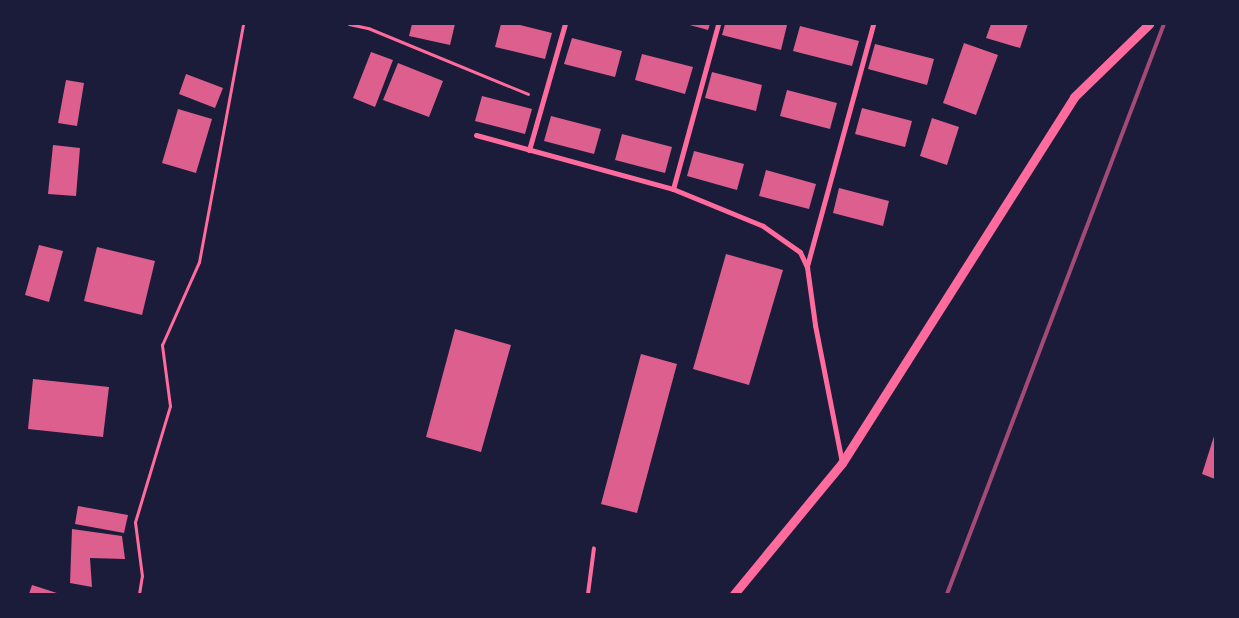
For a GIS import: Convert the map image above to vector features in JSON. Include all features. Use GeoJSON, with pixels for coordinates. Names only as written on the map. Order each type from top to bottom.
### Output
{"type":"FeatureCollection","features":[{"type":"Feature","properties":{"kind":"street"},"geometry":{"type":"LineString","coordinates":[[529,150],[545,101],[565,24]]}},
{"type":"Feature","properties":{"kind":"street"},"geometry":{"type":"LineString","coordinates":[[673,189],[718,24]]}},
{"type":"Feature","properties":{"kind":"street"},"geometry":{"type":"LineString","coordinates":[[807,267],[873,24]]}},
{"type":"Feature","properties":{"kind":"street"},"geometry":{"type":"LineString","coordinates":[[734,594],[842,463],[1074,97],[1149,24]]}},
{"type":"Feature","properties":{"kind":"street"},"geometry":{"type":"LineString","coordinates":[[476,135],[673,189],[763,226],[800,252],[807,267],[814,324],[842,463]]}},
{"type":"Feature","properties":{"kind":"lane"},"geometry":{"type":"LineString","coordinates":[[588,594],[594,548]]}},
{"type":"Feature","properties":{"kind":"path"},"geometry":{"type":"LineString","coordinates":[[139,594],[142,576],[134,522],[170,406],[162,345],[199,262],[243,24]]}},
{"type":"Feature","properties":{"kind":"path"},"geometry":{"type":"LineString","coordinates":[[349,24],[368,28],[545,101]]}},
{"type":"Feature","properties":{"kind":"building"},"geometry":{"type":"Polygon","coordinates":[[[412,24],[455,24],[450,45],[409,36],[412,24]]]}},
{"type":"Feature","properties":{"kind":"building"},"geometry":{"type":"Polygon","coordinates":[[[501,24],[516,24],[552,33],[545,59],[495,47],[501,24]]]}},
{"type":"Feature","properties":{"kind":"building"},"geometry":{"type":"Polygon","coordinates":[[[686,24],[710,24],[708,30],[686,24]]]}},
{"type":"Feature","properties":{"kind":"building"},"geometry":{"type":"Polygon","coordinates":[[[725,24],[787,25],[781,50],[722,35],[725,24]]]}},
{"type":"Feature","properties":{"kind":"building"},"geometry":{"type":"Polygon","coordinates":[[[991,24],[1028,24],[1020,48],[986,38],[991,24]]]}},
{"type":"Feature","properties":{"kind":"building"},"geometry":{"type":"Polygon","coordinates":[[[800,26],[859,41],[852,66],[793,51],[800,26]]]}},
{"type":"Feature","properties":{"kind":"building"},"geometry":{"type":"Polygon","coordinates":[[[572,38],[622,51],[615,77],[564,64],[572,38]]]}},
{"type":"Feature","properties":{"kind":"building"},"geometry":{"type":"Polygon","coordinates":[[[964,43],[998,55],[976,115],[943,103],[964,43]]]}},
{"type":"Feature","properties":{"kind":"building"},"geometry":{"type":"Polygon","coordinates":[[[875,44],[934,59],[927,85],[868,69],[875,44]]]}},
{"type":"Feature","properties":{"kind":"building"},"geometry":{"type":"Polygon","coordinates":[[[371,52],[393,60],[375,107],[353,98],[371,52]]]}},
{"type":"Feature","properties":{"kind":"building"},"geometry":{"type":"Polygon","coordinates":[[[642,54],[693,67],[685,94],[635,80],[642,54]]]}},
{"type":"Feature","properties":{"kind":"building"},"geometry":{"type":"Polygon","coordinates":[[[398,63],[443,81],[429,117],[383,100],[398,63]]]}},
{"type":"Feature","properties":{"kind":"building"},"geometry":{"type":"Polygon","coordinates":[[[712,72],[762,85],[756,111],[705,98],[712,72]]]}},
{"type":"Feature","properties":{"kind":"building"},"geometry":{"type":"Polygon","coordinates":[[[186,74],[223,88],[215,108],[179,94],[186,74]]]}},
{"type":"Feature","properties":{"kind":"building"},"geometry":{"type":"Polygon","coordinates":[[[66,80],[84,83],[77,126],[58,123],[66,80]]]}},
{"type":"Feature","properties":{"kind":"building"},"geometry":{"type":"Polygon","coordinates":[[[787,90],[837,103],[830,129],[780,116],[787,90]]]}},
{"type":"Feature","properties":{"kind":"building"},"geometry":{"type":"Polygon","coordinates":[[[482,96],[532,109],[525,134],[475,121],[482,96]]]}},
{"type":"Feature","properties":{"kind":"building"},"geometry":{"type":"Polygon","coordinates":[[[862,108],[912,121],[905,147],[855,134],[862,108]]]}},
{"type":"Feature","properties":{"kind":"building"},"geometry":{"type":"Polygon","coordinates":[[[178,109],[212,119],[196,173],[162,163],[178,109]]]}},
{"type":"Feature","properties":{"kind":"building"},"geometry":{"type":"Polygon","coordinates":[[[551,116],[601,129],[594,154],[544,141],[551,116]]]}},
{"type":"Feature","properties":{"kind":"building"},"geometry":{"type":"Polygon","coordinates":[[[932,118],[959,127],[947,165],[920,156],[932,118]]]}},
{"type":"Feature","properties":{"kind":"building"},"geometry":{"type":"Polygon","coordinates":[[[622,134],[672,147],[665,173],[615,160],[622,134]]]}},
{"type":"Feature","properties":{"kind":"building"},"geometry":{"type":"Polygon","coordinates":[[[53,145],[80,148],[76,196],[48,194],[53,145]]]}},
{"type":"Feature","properties":{"kind":"building"},"geometry":{"type":"Polygon","coordinates":[[[694,151],[744,164],[737,190],[687,176],[694,151]]]}},
{"type":"Feature","properties":{"kind":"building"},"geometry":{"type":"Polygon","coordinates":[[[766,170],[816,184],[809,209],[759,196],[766,170]]]}},
{"type":"Feature","properties":{"kind":"building"},"geometry":{"type":"Polygon","coordinates":[[[839,188],[889,201],[883,226],[833,213],[839,188]]]}},
{"type":"Feature","properties":{"kind":"building"},"geometry":{"type":"Polygon","coordinates":[[[39,245],[63,251],[49,302],[25,295],[39,245]]]}},
{"type":"Feature","properties":{"kind":"building"},"geometry":{"type":"Polygon","coordinates":[[[97,247],[155,261],[142,315],[84,301],[97,247]]]}},
{"type":"Feature","properties":{"kind":"building"},"geometry":{"type":"Polygon","coordinates":[[[726,254],[783,270],[749,385],[693,369],[726,254]]]}},
{"type":"Feature","properties":{"kind":"building"},"geometry":{"type":"Polygon","coordinates":[[[455,329],[511,345],[481,452],[426,437],[455,329]]]}},
{"type":"Feature","properties":{"kind":"building"},"geometry":{"type":"Polygon","coordinates":[[[641,354],[677,364],[637,513],[601,504],[641,354]]]}},
{"type":"Feature","properties":{"kind":"building"},"geometry":{"type":"Polygon","coordinates":[[[33,379],[109,387],[103,437],[28,429],[33,379]]]}},
{"type":"Feature","properties":{"kind":"building"},"geometry":{"type":"Polygon","coordinates":[[[1215,433],[1215,479],[1202,474],[1215,433]]]}},
{"type":"Feature","properties":{"kind":"building"},"geometry":{"type":"Polygon","coordinates":[[[78,506],[128,515],[124,533],[75,524],[78,506]]]}},
{"type":"Feature","properties":{"kind":"building"},"geometry":{"type":"Polygon","coordinates":[[[72,529],[122,536],[125,559],[90,558],[92,587],[70,583],[72,529]]]}},
{"type":"Feature","properties":{"kind":"building"},"geometry":{"type":"Polygon","coordinates":[[[32,585],[60,594],[29,594],[32,585]]]}},
{"type":"Feature","properties":{"kind":"railway"},"geometry":{"type":"LineString","coordinates":[[947,594],[1164,24]]}}]}
